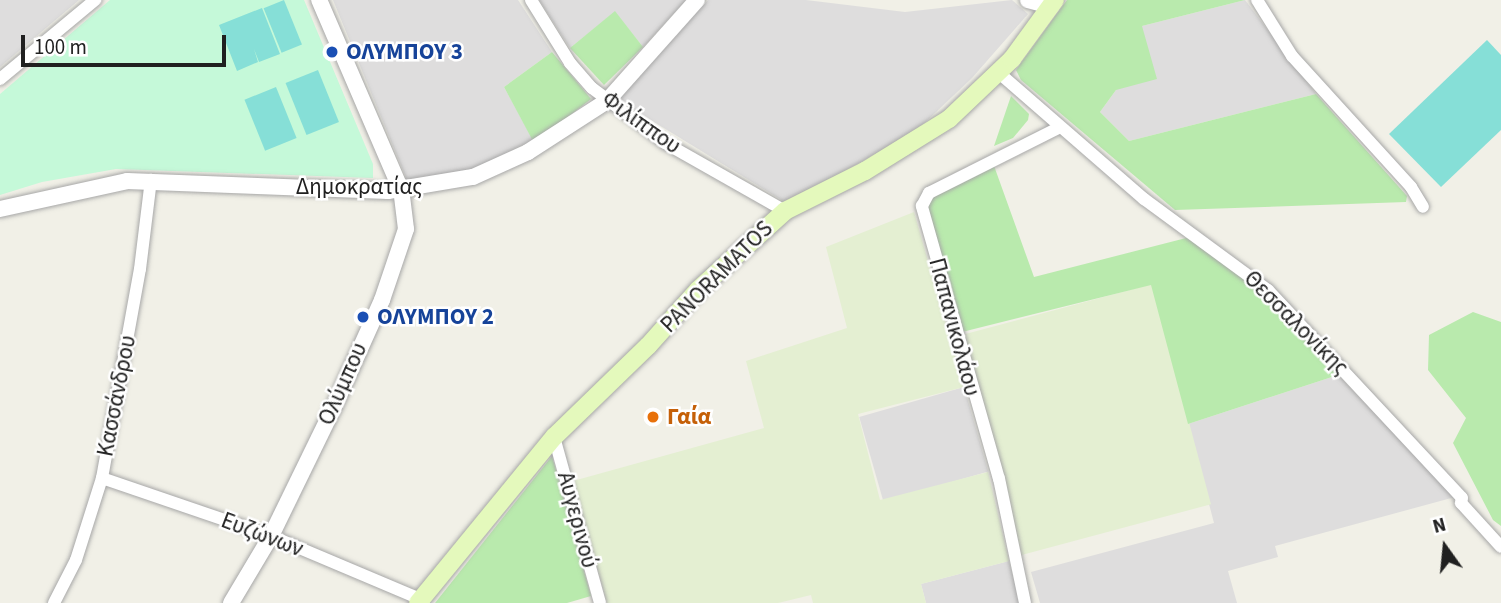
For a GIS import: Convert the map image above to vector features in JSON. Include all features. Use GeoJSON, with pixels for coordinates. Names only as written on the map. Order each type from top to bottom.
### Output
{"type":"FeatureCollection","features":[{"type":"Feature","properties":{"kind":"main road","name":"PANORAMATOS"},"geometry":{"type":"LineString","coordinates":[[419,601],[554,437],[648,346],[698,290],[785,211],[865,171],[949,119],[999,73],[1053,3]]}},
{"type":"Feature","properties":{"kind":"street"},"geometry":{"type":"LineString","coordinates":[[0,79],[94,0]]}},
{"type":"Feature","properties":{"kind":"street","name":"Ολύμπου"},"geometry":{"type":"LineString","coordinates":[[231,603],[271,536],[389,282],[406,229],[401,190],[319,0]]}},
{"type":"Feature","properties":{"kind":"street","name":"Φιλίππου"},"geometry":{"type":"LineString","coordinates":[[531,0],[570,63],[607,101],[665,143],[785,211]]}},
{"type":"Feature","properties":{"kind":"street","name":"Δημοκρατίας"},"geometry":{"type":"LineString","coordinates":[[0,209],[89,186],[151,180],[401,190],[456,181],[498,167],[607,101],[698,0]]}},
{"type":"Feature","properties":{"kind":"street"},"geometry":{"type":"LineString","coordinates":[[1028,0],[1053,3]]}},
{"type":"Feature","properties":{"kind":"street"},"geometry":{"type":"LineString","coordinates":[[1257,0],[1278,39],[1411,187],[1423,207]]}},
{"type":"Feature","properties":{"kind":"street","name":"Θεσσαλονίκης"},"geometry":{"type":"LineString","coordinates":[[999,73],[1058,128],[1144,199],[1268,290],[1462,498],[1461,503],[1501,547]]}},
{"type":"Feature","properties":{"kind":"street","name":"Παπανικολάου"},"geometry":{"type":"LineString","coordinates":[[1025,603],[999,480],[922,206],[929,193],[1058,128]]}},
{"type":"Feature","properties":{"kind":"street","name":"Κασσάνδρου"},"geometry":{"type":"LineString","coordinates":[[54,603],[76,560],[102,478],[140,269],[151,180]]}},
{"type":"Feature","properties":{"kind":"street","name":"Αυγερινού"},"geometry":{"type":"LineString","coordinates":[[554,437],[597,602]]}},
{"type":"Feature","properties":{"kind":"street","name":"Ευζώνων"},"geometry":{"type":"LineString","coordinates":[[102,478],[271,536],[419,601]]}},
{"type":"Feature","properties":{"kind":"shaded area"},"geometry":{"type":"Polygon","coordinates":[[[0,0],[79,0],[0,67],[0,0]]]}},
{"type":"Feature","properties":{"kind":"shaded area"},"geometry":{"type":"Polygon","coordinates":[[[284,0],[302,45],[282,53],[264,8],[284,0]]]}},
{"type":"Feature","properties":{"kind":"shaded area"},"geometry":{"type":"Polygon","coordinates":[[[333,0],[518,0],[552,52],[504,87],[533,140],[473,170],[407,180],[333,0]]]}},
{"type":"Feature","properties":{"kind":"shaded area"},"geometry":{"type":"Polygon","coordinates":[[[539,0],[686,0],[643,47],[615,12],[570,48],[539,0]]]}},
{"type":"Feature","properties":{"kind":"shaded area"},"geometry":{"type":"Polygon","coordinates":[[[708,0],[806,0],[905,12],[1012,0],[1028,14],[972,78],[918,129],[788,204],[618,100],[708,0]]]}},
{"type":"Feature","properties":{"kind":"shaded area"},"geometry":{"type":"Polygon","coordinates":[[[1245,0],[1316,94],[1129,141],[1100,112],[1116,90],[1142,26],[1245,0]]]}},
{"type":"Feature","properties":{"kind":"shaded area"},"geometry":{"type":"Polygon","coordinates":[[[262,8],[280,54],[259,62],[254,49],[258,62],[237,71],[219,25],[262,8]]]}},
{"type":"Feature","properties":{"kind":"shaded area"},"geometry":{"type":"Polygon","coordinates":[[[1487,40],[1501,55],[1501,130],[1441,187],[1389,134],[1487,40]]]}},
{"type":"Feature","properties":{"kind":"shaded area"},"geometry":{"type":"Polygon","coordinates":[[[318,70],[339,122],[307,135],[286,83],[318,70]]]}},
{"type":"Feature","properties":{"kind":"shaded area"},"geometry":{"type":"Polygon","coordinates":[[[276,87],[297,138],[265,151],[244,100],[276,87]]]}},
{"type":"Feature","properties":{"kind":"shaded area"},"geometry":{"type":"Polygon","coordinates":[[[1338,375],[1455,497],[1275,546],[1278,557],[1228,571],[1237,603],[1040,603],[1031,572],[1214,523],[1188,424],[1338,375]]]}},
{"type":"Feature","properties":{"kind":"shaded area"},"geometry":{"type":"Polygon","coordinates":[[[964,387],[988,472],[883,502],[859,417],[964,387]]]}},
{"type":"Feature","properties":{"kind":"shaded area"},"geometry":{"type":"Polygon","coordinates":[[[1009,561],[1020,603],[926,603],[921,584],[1009,561]]]}},
{"type":"Feature","properties":{"kind":"green space"},"geometry":{"type":"Polygon","coordinates":[[[110,0],[304,0],[373,164],[373,178],[116,169],[42,182],[0,195],[0,94],[110,0]]]}},
{"type":"Feature","properties":{"kind":"green space"},"geometry":{"type":"Polygon","coordinates":[[[1067,0],[1245,0],[1142,26],[1157,79],[1116,90],[1100,112],[1129,141],[1316,94],[1407,196],[1406,202],[1175,210],[1021,80],[1016,70],[1067,0]]]}},
{"type":"Feature","properties":{"kind":"green space"},"geometry":{"type":"Polygon","coordinates":[[[615,11],[643,47],[604,85],[570,48],[615,11]]]}},
{"type":"Feature","properties":{"kind":"green space"},"geometry":{"type":"Polygon","coordinates":[[[552,52],[591,99],[534,143],[504,87],[552,52]]]}},
{"type":"Feature","properties":{"kind":"green space"},"geometry":{"type":"Polygon","coordinates":[[[1011,96],[1029,114],[1028,120],[1013,138],[994,146],[1011,96]]]}},
{"type":"Feature","properties":{"kind":"green space"},"geometry":{"type":"Polygon","coordinates":[[[993,163],[1034,277],[1190,237],[1261,290],[1338,375],[1188,424],[1151,285],[962,332],[928,209],[931,195],[993,163]]]}},
{"type":"Feature","properties":{"kind":"green space"},"geometry":{"type":"Polygon","coordinates":[[[914,212],[964,387],[858,414],[880,500],[988,472],[1009,561],[921,584],[926,603],[813,603],[811,595],[778,603],[607,603],[573,481],[764,428],[746,361],[847,328],[826,247],[914,212]]]}},
{"type":"Feature","properties":{"kind":"green space"},"geometry":{"type":"Polygon","coordinates":[[[1152,284],[1211,504],[1022,555],[963,335],[1152,284]]]}},
{"type":"Feature","properties":{"kind":"green space"},"geometry":{"type":"Polygon","coordinates":[[[1473,312],[1501,322],[1501,526],[1493,520],[1453,443],[1466,418],[1428,370],[1429,335],[1473,312]]]}},
{"type":"Feature","properties":{"kind":"green space"},"geometry":{"type":"Polygon","coordinates":[[[552,456],[591,596],[567,603],[435,603],[552,456]]]}},
{"type":"Feature","properties":{"kind":"place","name":"ΟΛΥΜΠΟΥ 3"},"geometry":{"type":"Point","coordinates":[332,52]}},
{"type":"Feature","properties":{"kind":"place","name":"ΟΛΥΜΠΟΥ 2"},"geometry":{"type":"Point","coordinates":[363,317]}},
{"type":"Feature","properties":{"kind":"place","name":"Γαία"},"geometry":{"type":"Point","coordinates":[653,417]}}]}
